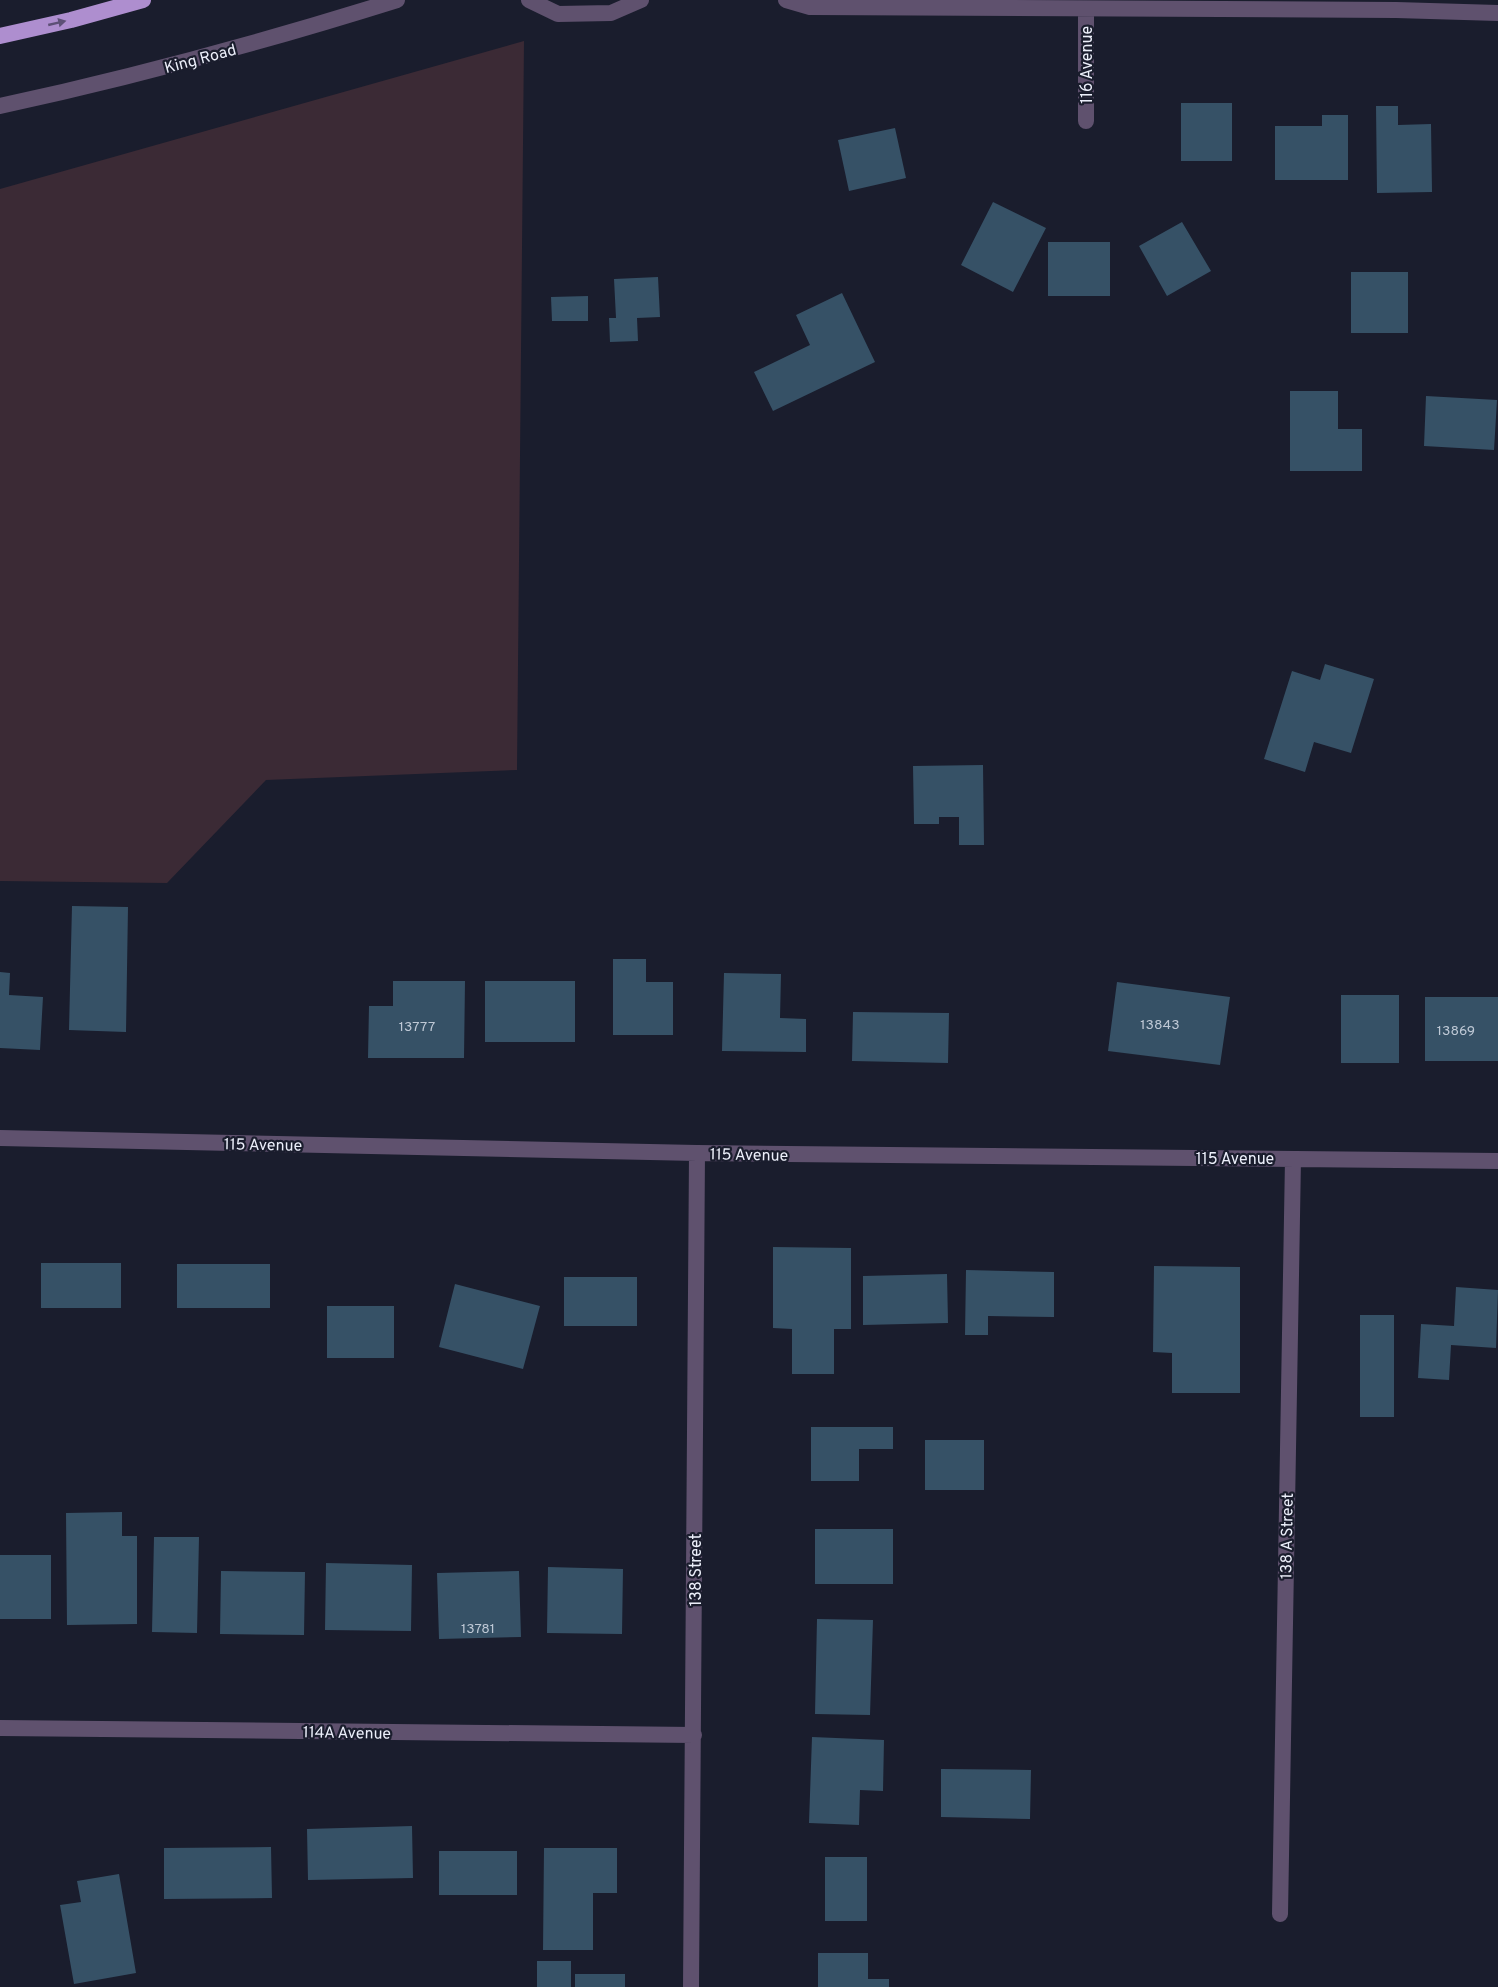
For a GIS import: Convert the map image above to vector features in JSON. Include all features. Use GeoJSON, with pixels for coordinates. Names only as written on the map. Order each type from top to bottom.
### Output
{"type":"FeatureCollection","features":[{"type":"Feature","properties":{"kind":"highway"},"geometry":{"type":"LineString","coordinates":[[0,36],[71,20],[143,0]]}},
{"type":"Feature","properties":{"kind":"street","name":"King Road"},"geometry":{"type":"LineString","coordinates":[[0,106],[87,87],[292,33],[397,0]]}},
{"type":"Feature","properties":{"kind":"street"},"geometry":{"type":"LineString","coordinates":[[530,0],[558,14],[568,14],[611,13],[641,0]]}},
{"type":"Feature","properties":{"kind":"street","name":"116 Avenue"},"geometry":{"type":"LineString","coordinates":[[786,0],[810,7],[1396,10],[1498,13]]}},
{"type":"Feature","properties":{"kind":"street","name":"116 Avenue"},"geometry":{"type":"LineString","coordinates":[[1086,9],[1086,122]]}},
{"type":"Feature","properties":{"kind":"street","name":"115 Avenue"},"geometry":{"type":"LineString","coordinates":[[0,1138],[697,1153],[1498,1161]]}},
{"type":"Feature","properties":{"kind":"street","name":"138 Street"},"geometry":{"type":"LineString","coordinates":[[691,1987],[697,1153]]}},
{"type":"Feature","properties":{"kind":"street","name":"138 A Street"},"geometry":{"type":"LineString","coordinates":[[1280,1914],[1293,1159]]}},
{"type":"Feature","properties":{"kind":"street","name":"114A Avenue"},"geometry":{"type":"LineString","coordinates":[[0,1728],[694,1735]]}},
{"type":"Feature","properties":{"kind":"shaded area"},"geometry":{"type":"Polygon","coordinates":[[[524,41],[517,770],[266,780],[167,883],[0,881],[0,189],[524,41]]]}},
{"type":"Feature","properties":{"kind":"building"},"geometry":{"type":"Polygon","coordinates":[[[1181,103],[1232,103],[1232,161],[1181,161],[1181,103]]]}},
{"type":"Feature","properties":{"kind":"building"},"geometry":{"type":"Polygon","coordinates":[[[1376,106],[1398,106],[1398,125],[1431,124],[1432,192],[1377,193],[1376,106]]]}},
{"type":"Feature","properties":{"kind":"building"},"geometry":{"type":"Polygon","coordinates":[[[1322,115],[1348,115],[1348,180],[1275,180],[1275,126],[1322,126],[1322,115]]]}},
{"type":"Feature","properties":{"kind":"building"},"geometry":{"type":"Polygon","coordinates":[[[895,128],[906,178],[849,191],[838,140],[895,128]]]}},
{"type":"Feature","properties":{"kind":"building"},"geometry":{"type":"Polygon","coordinates":[[[993,202],[1046,228],[1013,292],[961,265],[993,202]]]}},
{"type":"Feature","properties":{"kind":"building"},"geometry":{"type":"Polygon","coordinates":[[[1182,222],[1211,271],[1167,296],[1139,246],[1182,222]]]}},
{"type":"Feature","properties":{"kind":"building"},"geometry":{"type":"Polygon","coordinates":[[[1048,242],[1110,242],[1110,296],[1048,296],[1048,242]]]}},
{"type":"Feature","properties":{"kind":"building"},"geometry":{"type":"Polygon","coordinates":[[[1351,272],[1408,272],[1408,333],[1351,333],[1351,272]]]}},
{"type":"Feature","properties":{"kind":"building"},"geometry":{"type":"Polygon","coordinates":[[[658,277],[660,317],[637,318],[638,341],[610,342],[609,318],[616,318],[614,279],[658,277]]]}},
{"type":"Feature","properties":{"kind":"building"},"geometry":{"type":"Polygon","coordinates":[[[842,293],[875,362],[773,411],[754,372],[810,345],[796,315],[842,293]]]}},
{"type":"Feature","properties":{"kind":"building"},"geometry":{"type":"Polygon","coordinates":[[[588,296],[588,321],[552,321],[551,297],[588,296]]]}},
{"type":"Feature","properties":{"kind":"building"},"geometry":{"type":"Polygon","coordinates":[[[1290,391],[1338,391],[1338,429],[1362,429],[1362,471],[1290,471],[1290,391]]]}},
{"type":"Feature","properties":{"kind":"building"},"geometry":{"type":"Polygon","coordinates":[[[1426,396],[1497,400],[1494,450],[1424,446],[1426,396]]]}},
{"type":"Feature","properties":{"kind":"building"},"geometry":{"type":"Polygon","coordinates":[[[1325,664],[1374,679],[1351,753],[1314,742],[1305,772],[1264,759],[1292,671],[1320,680],[1325,664]]]}},
{"type":"Feature","properties":{"kind":"building"},"geometry":{"type":"Polygon","coordinates":[[[983,765],[984,845],[959,845],[959,817],[939,817],[939,824],[914,824],[913,766],[983,765]]]}},
{"type":"Feature","properties":{"kind":"building"},"geometry":{"type":"Polygon","coordinates":[[[72,906],[128,907],[126,1032],[69,1030],[72,906]]]}},
{"type":"Feature","properties":{"kind":"building"},"geometry":{"type":"Polygon","coordinates":[[[613,959],[646,959],[646,982],[673,982],[673,1035],[613,1035],[613,959]]]}},
{"type":"Feature","properties":{"kind":"building"},"geometry":{"type":"Polygon","coordinates":[[[0,972],[10,973],[9,995],[43,997],[40,1050],[0,1048],[0,972]]]}},
{"type":"Feature","properties":{"kind":"building"},"geometry":{"type":"Polygon","coordinates":[[[724,973],[781,974],[780,1018],[806,1019],[806,1052],[722,1051],[724,973]]]}},
{"type":"Feature","properties":{"kind":"building"},"geometry":{"type":"Polygon","coordinates":[[[393,981],[465,981],[464,1058],[368,1058],[369,1006],[393,1006],[393,981]]]}},
{"type":"Feature","properties":{"kind":"building"},"geometry":{"type":"Polygon","coordinates":[[[485,981],[575,981],[575,1042],[485,1042],[485,981]]]}},
{"type":"Feature","properties":{"kind":"building"},"geometry":{"type":"Polygon","coordinates":[[[1117,982],[1230,997],[1220,1065],[1108,1051],[1117,982]]]}},
{"type":"Feature","properties":{"kind":"building"},"geometry":{"type":"Polygon","coordinates":[[[1341,995],[1399,995],[1399,1063],[1341,1063],[1341,995]]]}},
{"type":"Feature","properties":{"kind":"building"},"geometry":{"type":"Polygon","coordinates":[[[1425,997],[1498,997],[1498,1061],[1425,1061],[1425,997]]]}},
{"type":"Feature","properties":{"kind":"building"},"geometry":{"type":"Polygon","coordinates":[[[853,1012],[949,1013],[948,1063],[852,1061],[853,1012]]]}},
{"type":"Feature","properties":{"kind":"building"},"geometry":{"type":"Polygon","coordinates":[[[773,1247],[851,1248],[851,1329],[834,1329],[834,1374],[792,1374],[792,1329],[773,1328],[773,1247]]]}},
{"type":"Feature","properties":{"kind":"building"},"geometry":{"type":"Polygon","coordinates":[[[41,1263],[121,1263],[121,1308],[41,1308],[41,1263]]]}},
{"type":"Feature","properties":{"kind":"building"},"geometry":{"type":"Polygon","coordinates":[[[177,1264],[270,1264],[270,1308],[177,1308],[177,1264]]]}},
{"type":"Feature","properties":{"kind":"building"},"geometry":{"type":"Polygon","coordinates":[[[1154,1266],[1240,1267],[1240,1393],[1172,1393],[1172,1353],[1153,1352],[1154,1266]]]}},
{"type":"Feature","properties":{"kind":"building"},"geometry":{"type":"Polygon","coordinates":[[[966,1270],[1054,1272],[1054,1317],[988,1316],[988,1335],[965,1335],[966,1270]]]}},
{"type":"Feature","properties":{"kind":"building"},"geometry":{"type":"Polygon","coordinates":[[[947,1274],[948,1323],[863,1325],[863,1276],[947,1274]]]}},
{"type":"Feature","properties":{"kind":"building"},"geometry":{"type":"Polygon","coordinates":[[[564,1277],[637,1277],[637,1326],[564,1326],[564,1277]]]}},
{"type":"Feature","properties":{"kind":"building"},"geometry":{"type":"Polygon","coordinates":[[[455,1284],[540,1306],[523,1369],[439,1347],[455,1284]]]}},
{"type":"Feature","properties":{"kind":"building"},"geometry":{"type":"Polygon","coordinates":[[[1456,1287],[1498,1290],[1496,1348],[1451,1345],[1449,1380],[1418,1378],[1421,1324],[1454,1326],[1456,1287]]]}},
{"type":"Feature","properties":{"kind":"building"},"geometry":{"type":"Polygon","coordinates":[[[327,1306],[394,1306],[394,1358],[327,1358],[327,1306]]]}},
{"type":"Feature","properties":{"kind":"building"},"geometry":{"type":"Polygon","coordinates":[[[1360,1315],[1394,1315],[1394,1417],[1360,1417],[1360,1315]]]}},
{"type":"Feature","properties":{"kind":"building"},"geometry":{"type":"Polygon","coordinates":[[[811,1427],[893,1427],[893,1449],[859,1449],[859,1481],[811,1481],[811,1427]]]}},
{"type":"Feature","properties":{"kind":"building"},"geometry":{"type":"Polygon","coordinates":[[[925,1440],[984,1440],[984,1490],[925,1490],[925,1440]]]}},
{"type":"Feature","properties":{"kind":"building"},"geometry":{"type":"Polygon","coordinates":[[[122,1512],[122,1536],[137,1536],[137,1624],[67,1625],[66,1513],[122,1512]]]}},
{"type":"Feature","properties":{"kind":"building"},"geometry":{"type":"Polygon","coordinates":[[[815,1529],[893,1529],[893,1584],[815,1584],[815,1529]]]}},
{"type":"Feature","properties":{"kind":"building"},"geometry":{"type":"Polygon","coordinates":[[[154,1537],[199,1537],[197,1633],[152,1632],[154,1537]]]}},
{"type":"Feature","properties":{"kind":"building"},"geometry":{"type":"Polygon","coordinates":[[[0,1555],[51,1555],[51,1619],[0,1619],[0,1555]]]}},
{"type":"Feature","properties":{"kind":"building"},"geometry":{"type":"Polygon","coordinates":[[[326,1563],[412,1565],[411,1631],[325,1630],[326,1563]]]}},
{"type":"Feature","properties":{"kind":"building"},"geometry":{"type":"Polygon","coordinates":[[[548,1567],[623,1569],[622,1634],[547,1633],[548,1567]]]}},
{"type":"Feature","properties":{"kind":"building"},"geometry":{"type":"Polygon","coordinates":[[[221,1571],[305,1572],[304,1635],[220,1634],[221,1571]]]}},
{"type":"Feature","properties":{"kind":"building"},"geometry":{"type":"Polygon","coordinates":[[[519,1571],[521,1637],[439,1639],[437,1573],[519,1571]]]}},
{"type":"Feature","properties":{"kind":"building"},"geometry":{"type":"Polygon","coordinates":[[[817,1619],[873,1620],[870,1715],[815,1714],[817,1619]]]}},
{"type":"Feature","properties":{"kind":"building"},"geometry":{"type":"Polygon","coordinates":[[[812,1737],[884,1740],[883,1791],[860,1790],[859,1825],[809,1823],[812,1737]]]}},
{"type":"Feature","properties":{"kind":"building"},"geometry":{"type":"Polygon","coordinates":[[[941,1769],[1031,1770],[1030,1819],[941,1817],[941,1769]]]}},
{"type":"Feature","properties":{"kind":"building"},"geometry":{"type":"Polygon","coordinates":[[[412,1826],[413,1878],[308,1880],[307,1829],[412,1826]]]}},
{"type":"Feature","properties":{"kind":"building"},"geometry":{"type":"Polygon","coordinates":[[[271,1847],[272,1898],[164,1899],[164,1848],[271,1847]]]}},
{"type":"Feature","properties":{"kind":"building"},"geometry":{"type":"Polygon","coordinates":[[[544,1848],[617,1848],[617,1893],[593,1893],[593,1950],[543,1950],[544,1848]]]}},
{"type":"Feature","properties":{"kind":"building"},"geometry":{"type":"Polygon","coordinates":[[[439,1851],[517,1851],[517,1895],[439,1895],[439,1851]]]}},
{"type":"Feature","properties":{"kind":"building"},"geometry":{"type":"Polygon","coordinates":[[[825,1857],[867,1857],[867,1921],[825,1921],[825,1857]]]}},
{"type":"Feature","properties":{"kind":"building"},"geometry":{"type":"Polygon","coordinates":[[[119,1874],[136,1973],[74,1984],[60,1905],[81,1902],[77,1881],[119,1874]]]}},
{"type":"Feature","properties":{"kind":"building"},"geometry":{"type":"Polygon","coordinates":[[[818,1953],[868,1953],[868,1979],[889,1979],[889,1987],[818,1987],[818,1953]]]}},
{"type":"Feature","properties":{"kind":"building"},"geometry":{"type":"Polygon","coordinates":[[[537,1961],[571,1961],[571,1987],[537,1987],[537,1961]]]}},
{"type":"Feature","properties":{"kind":"building"},"geometry":{"type":"Polygon","coordinates":[[[575,1974],[625,1974],[625,1987],[575,1987],[575,1974]]]}}]}
